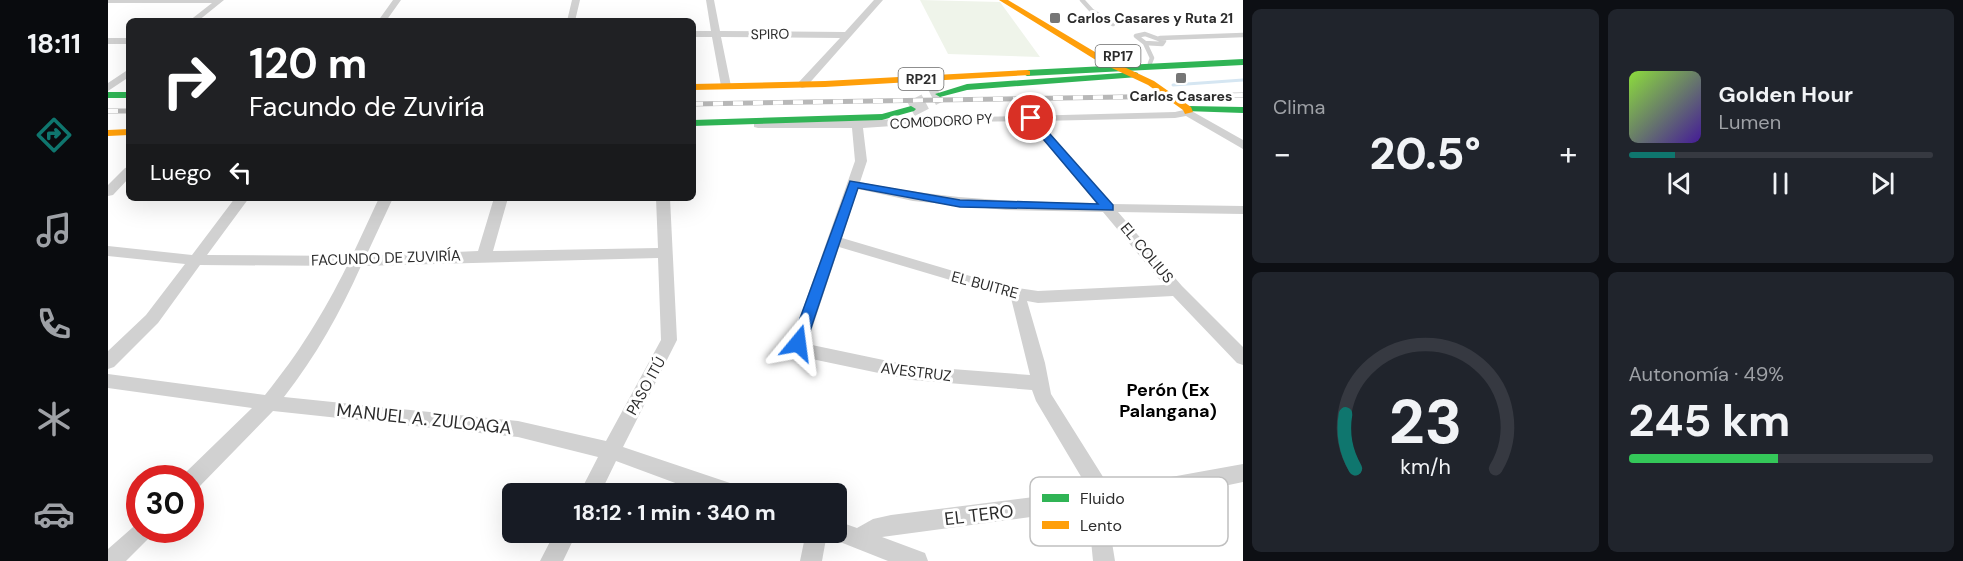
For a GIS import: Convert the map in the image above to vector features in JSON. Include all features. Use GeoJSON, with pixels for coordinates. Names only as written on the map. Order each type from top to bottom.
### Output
{"type":"FeatureCollection","features":[{"type":"Feature","properties":{"kind":"main road","name":"RP17"},"geometry":{"type":"LineString","coordinates":[[1003,0],[1063,34],[1111,54],[1173,66]]}},
{"type":"Feature","properties":{"kind":"main road","name":"RP17"},"geometry":{"type":"LineString","coordinates":[[1011,0],[1115,69]]}},
{"type":"Feature","properties":{"kind":"main road"},"geometry":{"type":"LineString","coordinates":[[1040,73],[1061,63],[1069,56],[1063,34]]}},
{"type":"Feature","properties":{"kind":"main road","name":"RP21"},"geometry":{"type":"LineString","coordinates":[[696,87],[802,85],[1243,62]]}},
{"type":"Feature","properties":{"kind":"main road","name":"RP21"},"geometry":{"type":"LineString","coordinates":[[1115,69],[1135,75],[1243,70]]}},
{"type":"Feature","properties":{"kind":"main road"},"geometry":{"type":"LineString","coordinates":[[940,94],[967,87],[1135,75],[1172,96],[1188,111]]}},
{"type":"Feature","properties":{"kind":"main road"},"geometry":{"type":"LineString","coordinates":[[108,95],[126,95]]}},
{"type":"Feature","properties":{"kind":"main road","name":"COMODORO PY"},"geometry":{"type":"LineString","coordinates":[[696,124],[774,119],[882,117],[910,109]]}},
{"type":"Feature","properties":{"kind":"main road","name":"COMODORO PY"},"geometry":{"type":"LineString","coordinates":[[1188,111],[1243,110]]}},
{"type":"Feature","properties":{"kind":"main road"},"geometry":{"type":"LineString","coordinates":[[108,133],[126,132]]}},
{"type":"Feature","properties":{"kind":"street"},"geometry":{"type":"LineString","coordinates":[[108,1],[214,0]]}},
{"type":"Feature","properties":{"kind":"street"},"geometry":{"type":"LineString","coordinates":[[198,18],[220,0]]}},
{"type":"Feature","properties":{"kind":"street"},"geometry":{"type":"LineString","coordinates":[[384,18],[397,0]]}},
{"type":"Feature","properties":{"kind":"street"},"geometry":{"type":"LineString","coordinates":[[572,18],[576,0]]}},
{"type":"Feature","properties":{"kind":"street"},"geometry":{"type":"LineString","coordinates":[[711,0],[726,86]]}},
{"type":"Feature","properties":{"kind":"street"},"geometry":{"type":"LineString","coordinates":[[802,85],[879,0]]}},
{"type":"Feature","properties":{"kind":"street","name":"SPIRO"},"geometry":{"type":"LineString","coordinates":[[696,34],[848,35]]}},
{"type":"Feature","properties":{"kind":"street"},"geometry":{"type":"LineString","coordinates":[[108,41],[126,41]]}},
{"type":"Feature","properties":{"kind":"street"},"geometry":{"type":"LineString","coordinates":[[108,88],[126,74]]}},
{"type":"Feature","properties":{"kind":"street"},"geometry":{"type":"LineString","coordinates":[[1188,111],[1243,145]]}},
{"type":"Feature","properties":{"kind":"street","name":"COMODORO PY"},"geometry":{"type":"LineString","coordinates":[[696,124],[856,125],[951,119],[1176,115],[1188,111]]}},
{"type":"Feature","properties":{"kind":"street","name":"EL COLIUS"},"geometry":{"type":"LineString","coordinates":[[1031,118],[1177,290],[1242,355]]}},
{"type":"Feature","properties":{"kind":"street"},"geometry":{"type":"LineString","coordinates":[[834,241],[854,184],[861,147],[856,125]]}},
{"type":"Feature","properties":{"kind":"street"},"geometry":{"type":"LineString","coordinates":[[108,192],[126,174]]}},
{"type":"Feature","properties":{"kind":"street"},"geometry":{"type":"LineString","coordinates":[[854,184],[912,197],[960,203],[1243,210]]}},
{"type":"Feature","properties":{"kind":"street"},"geometry":{"type":"LineString","coordinates":[[108,362],[152,319],[240,201]]}},
{"type":"Feature","properties":{"kind":"street"},"geometry":{"type":"LineString","coordinates":[[204,468],[269,403],[324,328],[385,201]]}},
{"type":"Feature","properties":{"kind":"street"},"geometry":{"type":"LineString","coordinates":[[483,256],[500,201]]}},
{"type":"Feature","properties":{"kind":"street","name":"PASO ITÚ"},"geometry":{"type":"LineString","coordinates":[[594,483],[666,350],[669,340],[663,201]]}},
{"type":"Feature","properties":{"kind":"street","name":"EL BUITRE"},"geometry":{"type":"LineString","coordinates":[[834,241],[1018,295],[1038,297],[1177,290]]}},
{"type":"Feature","properties":{"kind":"street","name":"AVESTRUZ"},"geometry":{"type":"LineString","coordinates":[[834,241],[798,343],[807,351],[879,368],[1038,383]]}},
{"type":"Feature","properties":{"kind":"street","name":"FACUNDO DE ZUVIRÍA"},"geometry":{"type":"LineString","coordinates":[[108,251],[196,260],[355,261],[664,253]]}},
{"type":"Feature","properties":{"kind":"street"},"geometry":{"type":"LineString","coordinates":[[1018,295],[1037,363],[1038,383],[1048,408],[1084,477]]}},
{"type":"Feature","properties":{"kind":"street","name":"MANUEL A. ZULOAGA"},"geometry":{"type":"LineString","coordinates":[[108,381],[269,403],[518,429],[610,451],[702,483]]}},
{"type":"Feature","properties":{"kind":"street","name":"EL TERO"},"geometry":{"type":"LineString","coordinates":[[1223,477],[1243,473]]}},
{"type":"Feature","properties":{"kind":"street","name":"EL TERO"},"geometry":{"type":"LineString","coordinates":[[859,539],[873,529],[891,525],[1030,507]]}},
{"type":"Feature","properties":{"kind":"street"},"geometry":{"type":"LineString","coordinates":[[847,535],[917,561]]}},
{"type":"Feature","properties":{"kind":"street"},"geometry":{"type":"LineString","coordinates":[[111,561],[130,543]]}},
{"type":"Feature","properties":{"kind":"street"},"geometry":{"type":"LineString","coordinates":[[551,561],[561,543]]}},
{"type":"Feature","properties":{"kind":"street"},"geometry":{"type":"LineString","coordinates":[[811,561],[815,543]]}},
{"type":"Feature","properties":{"kind":"street"},"geometry":{"type":"LineString","coordinates":[[1102,546],[1104,561]]}},
{"type":"Feature","properties":{"kind":"lane"},"geometry":{"type":"LineString","coordinates":[[1082,0],[1092,11],[1113,24]]}},
{"type":"Feature","properties":{"kind":"lane"},"geometry":{"type":"LineString","coordinates":[[1150,63],[1152,58],[1145,43],[1136,36],[1144,34],[1160,38],[1243,35]]}},
{"type":"Feature","properties":{"kind":"lane"},"geometry":{"type":"LineString","coordinates":[[1145,43],[1162,44],[1164,41],[1160,38]]}},
{"type":"Feature","properties":{"kind":"shaded area"},"geometry":{"type":"Polygon","coordinates":[[[920,0],[1000,2],[1040,57],[948,54],[920,0]]]}},
{"type":"Feature","properties":{"kind":"waterway"},"geometry":{"type":"LineString","coordinates":[[1173,85],[1243,80]]}},
{"type":"Feature","properties":{"kind":"tunnel"},"geometry":{"type":"LineString","coordinates":[[911,109],[940,94]]}},
{"type":"Feature","properties":{"kind":"railway"},"geometry":{"type":"LineString","coordinates":[[696,104],[1243,95]]}},
{"type":"Feature","properties":{"kind":"railway"},"geometry":{"type":"LineString","coordinates":[[108,111],[126,111]]}},
{"type":"Feature","properties":{"kind":"traffic: fast"},"geometry":{"type":"LineString","coordinates":[[1027,73],[1243,62]]}},
{"type":"Feature","properties":{"kind":"traffic: fast"},"geometry":{"type":"LineString","coordinates":[[940,94],[967,87],[1135,75]]}},
{"type":"Feature","properties":{"kind":"traffic: fast"},"geometry":{"type":"LineString","coordinates":[[108,95],[126,95]]}},
{"type":"Feature","properties":{"kind":"traffic: fast"},"geometry":{"type":"LineString","coordinates":[[696,123],[882,117],[911,109]]}},
{"type":"Feature","properties":{"kind":"traffic: fast"},"geometry":{"type":"LineString","coordinates":[[1188,109],[1243,110]]}},
{"type":"Feature","properties":{"kind":"traffic: slow"},"geometry":{"type":"LineString","coordinates":[[1003,0],[1102,60],[1120,68]]}},
{"type":"Feature","properties":{"kind":"traffic: slow"},"geometry":{"type":"LineString","coordinates":[[1122,69],[1151,83],[1188,109],[1188,112]]}},
{"type":"Feature","properties":{"kind":"traffic: slow"},"geometry":{"type":"LineString","coordinates":[[696,87],[825,84],[1027,73]]}},
{"type":"Feature","properties":{"kind":"traffic: slow"},"geometry":{"type":"LineString","coordinates":[[108,133],[126,132]]}},
{"type":"Feature","properties":{"kind":"place","name":"Carlos Casares y Ruta 21"},"geometry":{"type":"Point","coordinates":[1055,18]}},
{"type":"Feature","properties":{"kind":"place","name":"Carlos Casares"},"geometry":{"type":"Point","coordinates":[1181,78]}},
{"type":"Feature","properties":{"kind":"district","name":"Perón (Ex Palangana)"},"geometry":{"type":"Point","coordinates":[1168,400]}},
{"type":"Feature","properties":{"kind":"route"},"geometry":{"type":"LineString","coordinates":[[798,343],[854,184],[912,197],[960,203],[1108,208],[1031,118]]}}]}
